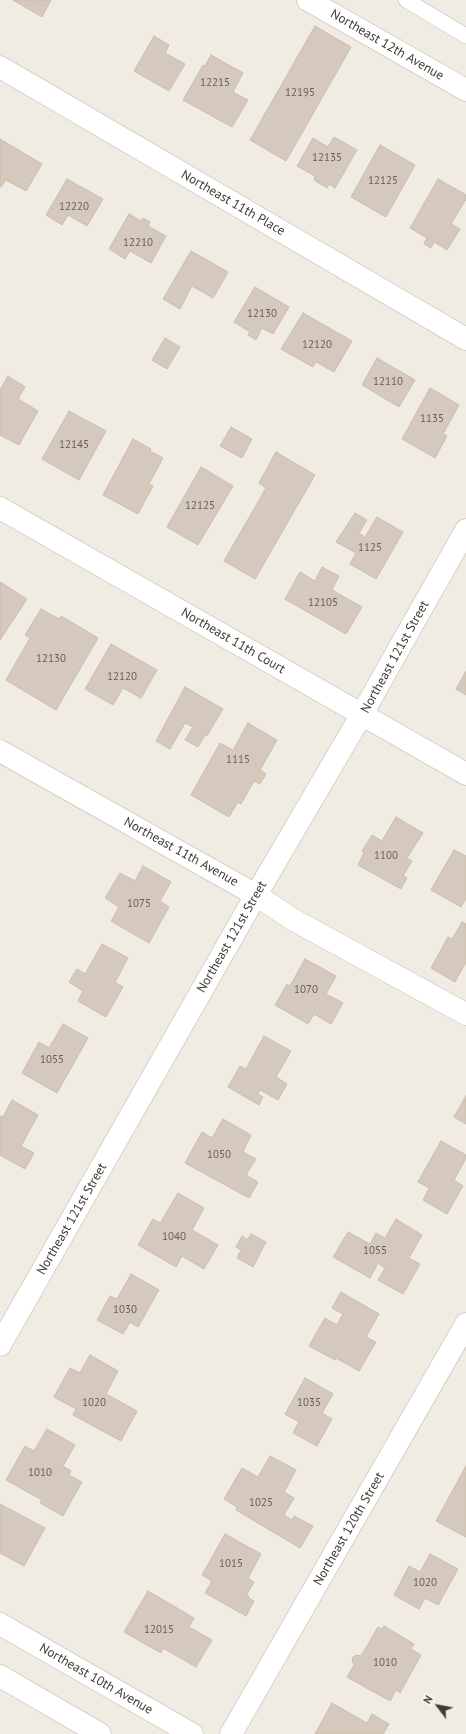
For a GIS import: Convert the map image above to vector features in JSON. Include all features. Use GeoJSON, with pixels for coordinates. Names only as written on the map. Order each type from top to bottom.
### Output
{"type":"FeatureCollection","features":[{"type":"Feature","properties":{"kind":"street","name":"Northeast 12th Avenue"},"geometry":{"type":"LineString","coordinates":[[308,0],[466,90]]}},
{"type":"Feature","properties":{"kind":"street","name":"Northeast 11th Place"},"geometry":{"type":"LineString","coordinates":[[0,67],[466,339]]}},
{"type":"Feature","properties":{"kind":"street","name":"Northeast 11th Court"},"geometry":{"type":"LineString","coordinates":[[0,508],[466,774]]}},
{"type":"Feature","properties":{"kind":"street","name":"Northeast 121st Street"},"geometry":{"type":"LineString","coordinates":[[0,1345],[466,530]]}},
{"type":"Feature","properties":{"kind":"street","name":"Northeast 11th Avenue"},"geometry":{"type":"LineString","coordinates":[[0,751],[256,895],[292,919],[466,1014]]}},
{"type":"Feature","properties":{"kind":"street","name":"Northeast 120th Street"},"geometry":{"type":"LineString","coordinates":[[231,1734],[466,1324]]}},
{"type":"Feature","properties":{"kind":"street","name":"Northeast 10th Avenue"},"geometry":{"type":"LineString","coordinates":[[0,1624],[192,1734]]}},
{"type":"Feature","properties":{"kind":"street"},"geometry":{"type":"LineString","coordinates":[[0,1676],[100,1734]]}},
{"type":"Feature","properties":{"kind":"lane"},"geometry":{"type":"LineString","coordinates":[[406,0],[466,36]]}},
{"type":"Feature","properties":{"kind":"building"},"geometry":{"type":"Polygon","coordinates":[[[13,0],[51,0],[42,17],[13,0]]]}},
{"type":"Feature","properties":{"kind":"building"},"geometry":{"type":"Polygon","coordinates":[[[315,26],[351,47],[286,161],[250,140],[315,26]]]}},
{"type":"Feature","properties":{"kind":"building"},"geometry":{"type":"Polygon","coordinates":[[[154,36],[169,45],[165,53],[185,64],[169,91],[134,71],[154,36]]]}},
{"type":"Feature","properties":{"kind":"building"},"geometry":{"type":"Polygon","coordinates":[[[211,55],[243,73],[233,92],[248,100],[232,127],[183,100],[203,65],[205,66],[211,55]]]}},
{"type":"Feature","properties":{"kind":"building"},"geometry":{"type":"Polygon","coordinates":[[[334,137],[357,150],[335,188],[329,184],[327,188],[314,180],[315,176],[297,166],[313,138],[328,147],[334,137]]]}},
{"type":"Feature","properties":{"kind":"building"},"geometry":{"type":"Polygon","coordinates":[[[0,139],[42,164],[26,191],[6,180],[1,187],[0,186],[0,139]]]}},
{"type":"Feature","properties":{"kind":"building"},"geometry":{"type":"Polygon","coordinates":[[[380,145],[415,165],[386,217],[351,197],[380,145]]]}},
{"type":"Feature","properties":{"kind":"building"},"geometry":{"type":"Polygon","coordinates":[[[67,179],[103,199],[87,226],[68,215],[62,225],[46,215],[67,179]]]}},
{"type":"Feature","properties":{"kind":"building"},"geometry":{"type":"Polygon","coordinates":[[[438,179],[466,195],[466,199],[451,224],[460,229],[447,250],[434,242],[431,248],[424,244],[427,238],[410,228],[438,179]]]}},
{"type":"Feature","properties":{"kind":"building"},"geometry":{"type":"Polygon","coordinates":[[[129,214],[141,221],[143,218],[150,222],[148,226],[166,236],[151,263],[130,251],[125,259],[109,249],[129,214]]]}},
{"type":"Feature","properties":{"kind":"building"},"geometry":{"type":"Polygon","coordinates":[[[191,251],[228,272],[213,298],[192,286],[180,309],[163,299],[191,251]]]}},
{"type":"Feature","properties":{"kind":"building"},"geometry":{"type":"Polygon","coordinates":[[[255,287],[289,307],[273,334],[262,328],[256,340],[248,335],[250,332],[234,322],[255,287]]]}},
{"type":"Feature","properties":{"kind":"building"},"geometry":{"type":"Polygon","coordinates":[[[303,313],[352,341],[334,372],[316,362],[313,367],[281,349],[303,313]]]}},
{"type":"Feature","properties":{"kind":"building"},"geometry":{"type":"Polygon","coordinates":[[[165,338],[180,347],[167,369],[152,360],[165,338]]]}},
{"type":"Feature","properties":{"kind":"building"},"geometry":{"type":"Polygon","coordinates":[[[377,358],[415,380],[399,407],[362,385],[377,358]]]}},
{"type":"Feature","properties":{"kind":"building"},"geometry":{"type":"Polygon","coordinates":[[[8,376],[25,387],[18,399],[38,411],[19,445],[0,435],[0,390],[8,376]]]}},
{"type":"Feature","properties":{"kind":"building"},"geometry":{"type":"Polygon","coordinates":[[[430,388],[459,405],[443,434],[447,436],[435,458],[402,439],[430,388]]]}},
{"type":"Feature","properties":{"kind":"building"},"geometry":{"type":"Polygon","coordinates":[[[69,411],[106,431],[79,480],[42,459],[69,411]]]}},
{"type":"Feature","properties":{"kind":"building"},"geometry":{"type":"Polygon","coordinates":[[[231,427],[252,439],[242,458],[220,446],[231,427]]]}},
{"type":"Feature","properties":{"kind":"building"},"geometry":{"type":"Polygon","coordinates":[[[133,439],[163,458],[149,484],[153,486],[138,514],[103,495],[133,439]]]}},
{"type":"Feature","properties":{"kind":"building"},"geometry":{"type":"Polygon","coordinates":[[[276,452],[315,475],[255,579],[224,561],[266,488],[259,483],[276,452]]]}},
{"type":"Feature","properties":{"kind":"building"},"geometry":{"type":"Polygon","coordinates":[[[201,467],[233,486],[198,545],[167,527],[201,467]]]}},
{"type":"Feature","properties":{"kind":"building"},"geometry":{"type":"Polygon","coordinates":[[[355,513],[367,520],[359,533],[365,537],[377,517],[403,532],[376,579],[350,564],[356,553],[336,542],[355,513]]]}},
{"type":"Feature","properties":{"kind":"building"},"geometry":{"type":"Polygon","coordinates":[[[322,567],[339,576],[332,590],[362,607],[346,634],[285,599],[300,572],[315,581],[322,567]]]}},
{"type":"Feature","properties":{"kind":"building"},"geometry":{"type":"Polygon","coordinates":[[[0,582],[27,599],[0,640],[0,582]]]}},
{"type":"Feature","properties":{"kind":"building"},"geometry":{"type":"Polygon","coordinates":[[[41,609],[59,619],[61,616],[98,638],[56,710],[6,680],[30,638],[25,635],[41,609]]]}},
{"type":"Feature","properties":{"kind":"building"},"geometry":{"type":"Polygon","coordinates":[[[111,644],[157,670],[141,698],[123,688],[113,705],[85,689],[111,644]]]}},
{"type":"Feature","properties":{"kind":"building"},"geometry":{"type":"Polygon","coordinates":[[[466,671],[466,695],[456,689],[466,671]]]}},
{"type":"Feature","properties":{"kind":"building"},"geometry":{"type":"Polygon","coordinates":[[[185,687],[223,709],[207,736],[205,735],[198,747],[185,740],[193,727],[185,723],[170,749],[156,741],[185,687]]]}},
{"type":"Feature","properties":{"kind":"building"},"geometry":{"type":"Polygon","coordinates":[[[248,723],[277,740],[260,770],[266,774],[260,784],[254,781],[241,804],[238,802],[229,817],[191,795],[220,743],[233,750],[248,723]]]}},
{"type":"Feature","properties":{"kind":"building"},"geometry":{"type":"Polygon","coordinates":[[[396,817],[423,833],[407,858],[412,861],[403,876],[407,878],[401,889],[358,865],[364,853],[362,851],[372,835],[382,841],[396,817]]]}},
{"type":"Feature","properties":{"kind":"building"},"geometry":{"type":"Polygon","coordinates":[[[454,850],[466,856],[466,898],[461,907],[431,890],[454,850]]]}},
{"type":"Feature","properties":{"kind":"building"},"geometry":{"type":"Polygon","coordinates":[[[143,866],[171,882],[160,901],[169,907],[149,943],[111,921],[119,907],[105,898],[120,873],[135,881],[143,866]]]}},
{"type":"Feature","properties":{"kind":"building"},"geometry":{"type":"Polygon","coordinates":[[[462,922],[466,924],[466,962],[455,982],[431,968],[448,937],[452,939],[462,922]]]}},
{"type":"Feature","properties":{"kind":"building"},"geometry":{"type":"Polygon","coordinates":[[[102,944],[128,958],[115,982],[123,987],[106,1017],[78,1001],[83,991],[69,982],[77,969],[85,974],[102,944]]]}},
{"type":"Feature","properties":{"kind":"building"},"geometry":{"type":"Polygon","coordinates":[[[305,959],[336,976],[326,994],[343,1003],[331,1024],[314,1014],[308,1024],[275,1005],[287,984],[290,986],[305,959]]]}},
{"type":"Feature","properties":{"kind":"building"},"geometry":{"type":"Polygon","coordinates":[[[63,1024],[88,1038],[57,1093],[22,1073],[39,1042],[49,1048],[63,1024]]]}},
{"type":"Feature","properties":{"kind":"building"},"geometry":{"type":"Polygon","coordinates":[[[264,1036],[291,1051],[276,1077],[287,1084],[278,1100],[260,1090],[258,1094],[263,1097],[259,1105],[228,1087],[240,1066],[246,1069],[264,1036]]]}},
{"type":"Feature","properties":{"kind":"building"},"geometry":{"type":"Polygon","coordinates":[[[466,1096],[466,1124],[454,1117],[466,1096]]]}},
{"type":"Feature","properties":{"kind":"building"},"geometry":{"type":"Polygon","coordinates":[[[12,1100],[38,1115],[21,1146],[34,1153],[25,1169],[0,1155],[0,1116],[3,1117],[12,1100]]]}},
{"type":"Feature","properties":{"kind":"building"},"geometry":{"type":"Polygon","coordinates":[[[223,1119],[251,1135],[243,1152],[256,1159],[246,1175],[258,1182],[249,1198],[185,1163],[202,1132],[212,1138],[223,1119]]]}},
{"type":"Feature","properties":{"kind":"building"},"geometry":{"type":"Polygon","coordinates":[[[441,1141],[466,1155],[466,1158],[454,1180],[463,1186],[447,1214],[423,1200],[429,1188],[418,1182],[441,1141]]]}},
{"type":"Feature","properties":{"kind":"building"},"geometry":{"type":"Polygon","coordinates":[[[178,1193],[204,1208],[192,1230],[218,1245],[204,1269],[182,1256],[176,1267],[138,1245],[153,1219],[160,1223],[178,1193]]]}},
{"type":"Feature","properties":{"kind":"building"},"geometry":{"type":"Polygon","coordinates":[[[396,1219],[422,1235],[409,1258],[420,1264],[403,1294],[378,1280],[385,1268],[378,1263],[370,1278],[333,1257],[348,1232],[370,1244],[376,1233],[385,1238],[396,1219]]]}},
{"type":"Feature","properties":{"kind":"building"},"geometry":{"type":"Polygon","coordinates":[[[251,1234],[266,1242],[253,1267],[237,1258],[241,1250],[236,1247],[242,1236],[247,1240],[251,1234]]]}},
{"type":"Feature","properties":{"kind":"building"},"geometry":{"type":"Polygon","coordinates":[[[131,1274],[159,1290],[138,1327],[130,1322],[123,1334],[97,1320],[110,1296],[117,1299],[131,1274]]]}},
{"type":"Feature","properties":{"kind":"building"},"geometry":{"type":"Polygon","coordinates":[[[341,1292],[379,1314],[366,1337],[376,1342],[359,1371],[336,1358],[335,1360],[309,1346],[325,1318],[337,1325],[343,1314],[332,1308],[341,1292]]]}},
{"type":"Feature","properties":{"kind":"building"},"geometry":{"type":"Polygon","coordinates":[[[90,1355],[118,1371],[106,1394],[137,1411],[121,1441],[73,1415],[76,1409],[54,1397],[70,1368],[80,1373],[90,1355]]]}},
{"type":"Feature","properties":{"kind":"building"},"geometry":{"type":"Polygon","coordinates":[[[305,1378],[333,1394],[322,1413],[332,1419],[317,1446],[293,1433],[299,1422],[285,1414],[305,1378]]]}},
{"type":"Feature","properties":{"kind":"building"},"geometry":{"type":"Polygon","coordinates":[[[47,1429],[75,1445],[63,1466],[71,1471],[69,1475],[82,1482],[63,1516],[40,1503],[42,1500],[6,1480],[25,1446],[34,1451],[47,1429]]]}},
{"type":"Feature","properties":{"kind":"building"},"geometry":{"type":"Polygon","coordinates":[[[270,1456],[296,1470],[284,1492],[294,1498],[284,1515],[292,1520],[294,1516],[313,1526],[300,1548],[236,1510],[237,1507],[224,1499],[242,1468],[258,1477],[270,1456]]]}},
{"type":"Feature","properties":{"kind":"building"},"geometry":{"type":"Polygon","coordinates":[[[466,1466],[466,1537],[436,1521],[466,1466]]]}},
{"type":"Feature","properties":{"kind":"building"},"geometry":{"type":"Polygon","coordinates":[[[0,1504],[45,1528],[24,1566],[0,1553],[0,1504]]]}},
{"type":"Feature","properties":{"kind":"building"},"geometry":{"type":"Polygon","coordinates":[[[225,1534],[261,1554],[248,1578],[254,1582],[247,1594],[250,1599],[254,1601],[246,1616],[205,1593],[212,1581],[202,1575],[225,1534]]]}},
{"type":"Feature","properties":{"kind":"building"},"geometry":{"type":"Polygon","coordinates":[[[430,1554],[458,1569],[438,1605],[425,1598],[419,1609],[394,1595],[409,1566],[420,1572],[430,1554]]]}},
{"type":"Feature","properties":{"kind":"building"},"geometry":{"type":"Polygon","coordinates":[[[148,1591],[194,1618],[189,1627],[212,1640],[196,1667],[163,1648],[161,1653],[124,1632],[148,1591]]]}},
{"type":"Feature","properties":{"kind":"building"},"geometry":{"type":"Polygon","coordinates":[[[384,1626],[414,1644],[411,1649],[421,1655],[400,1693],[396,1690],[390,1701],[347,1677],[354,1665],[352,1661],[353,1657],[357,1655],[361,1656],[378,1627],[382,1629],[384,1626]]]}},
{"type":"Feature","properties":{"kind":"building"},"geometry":{"type":"Polygon","coordinates":[[[332,1703],[367,1723],[372,1714],[389,1724],[383,1734],[315,1734],[332,1703]]]}}]}
